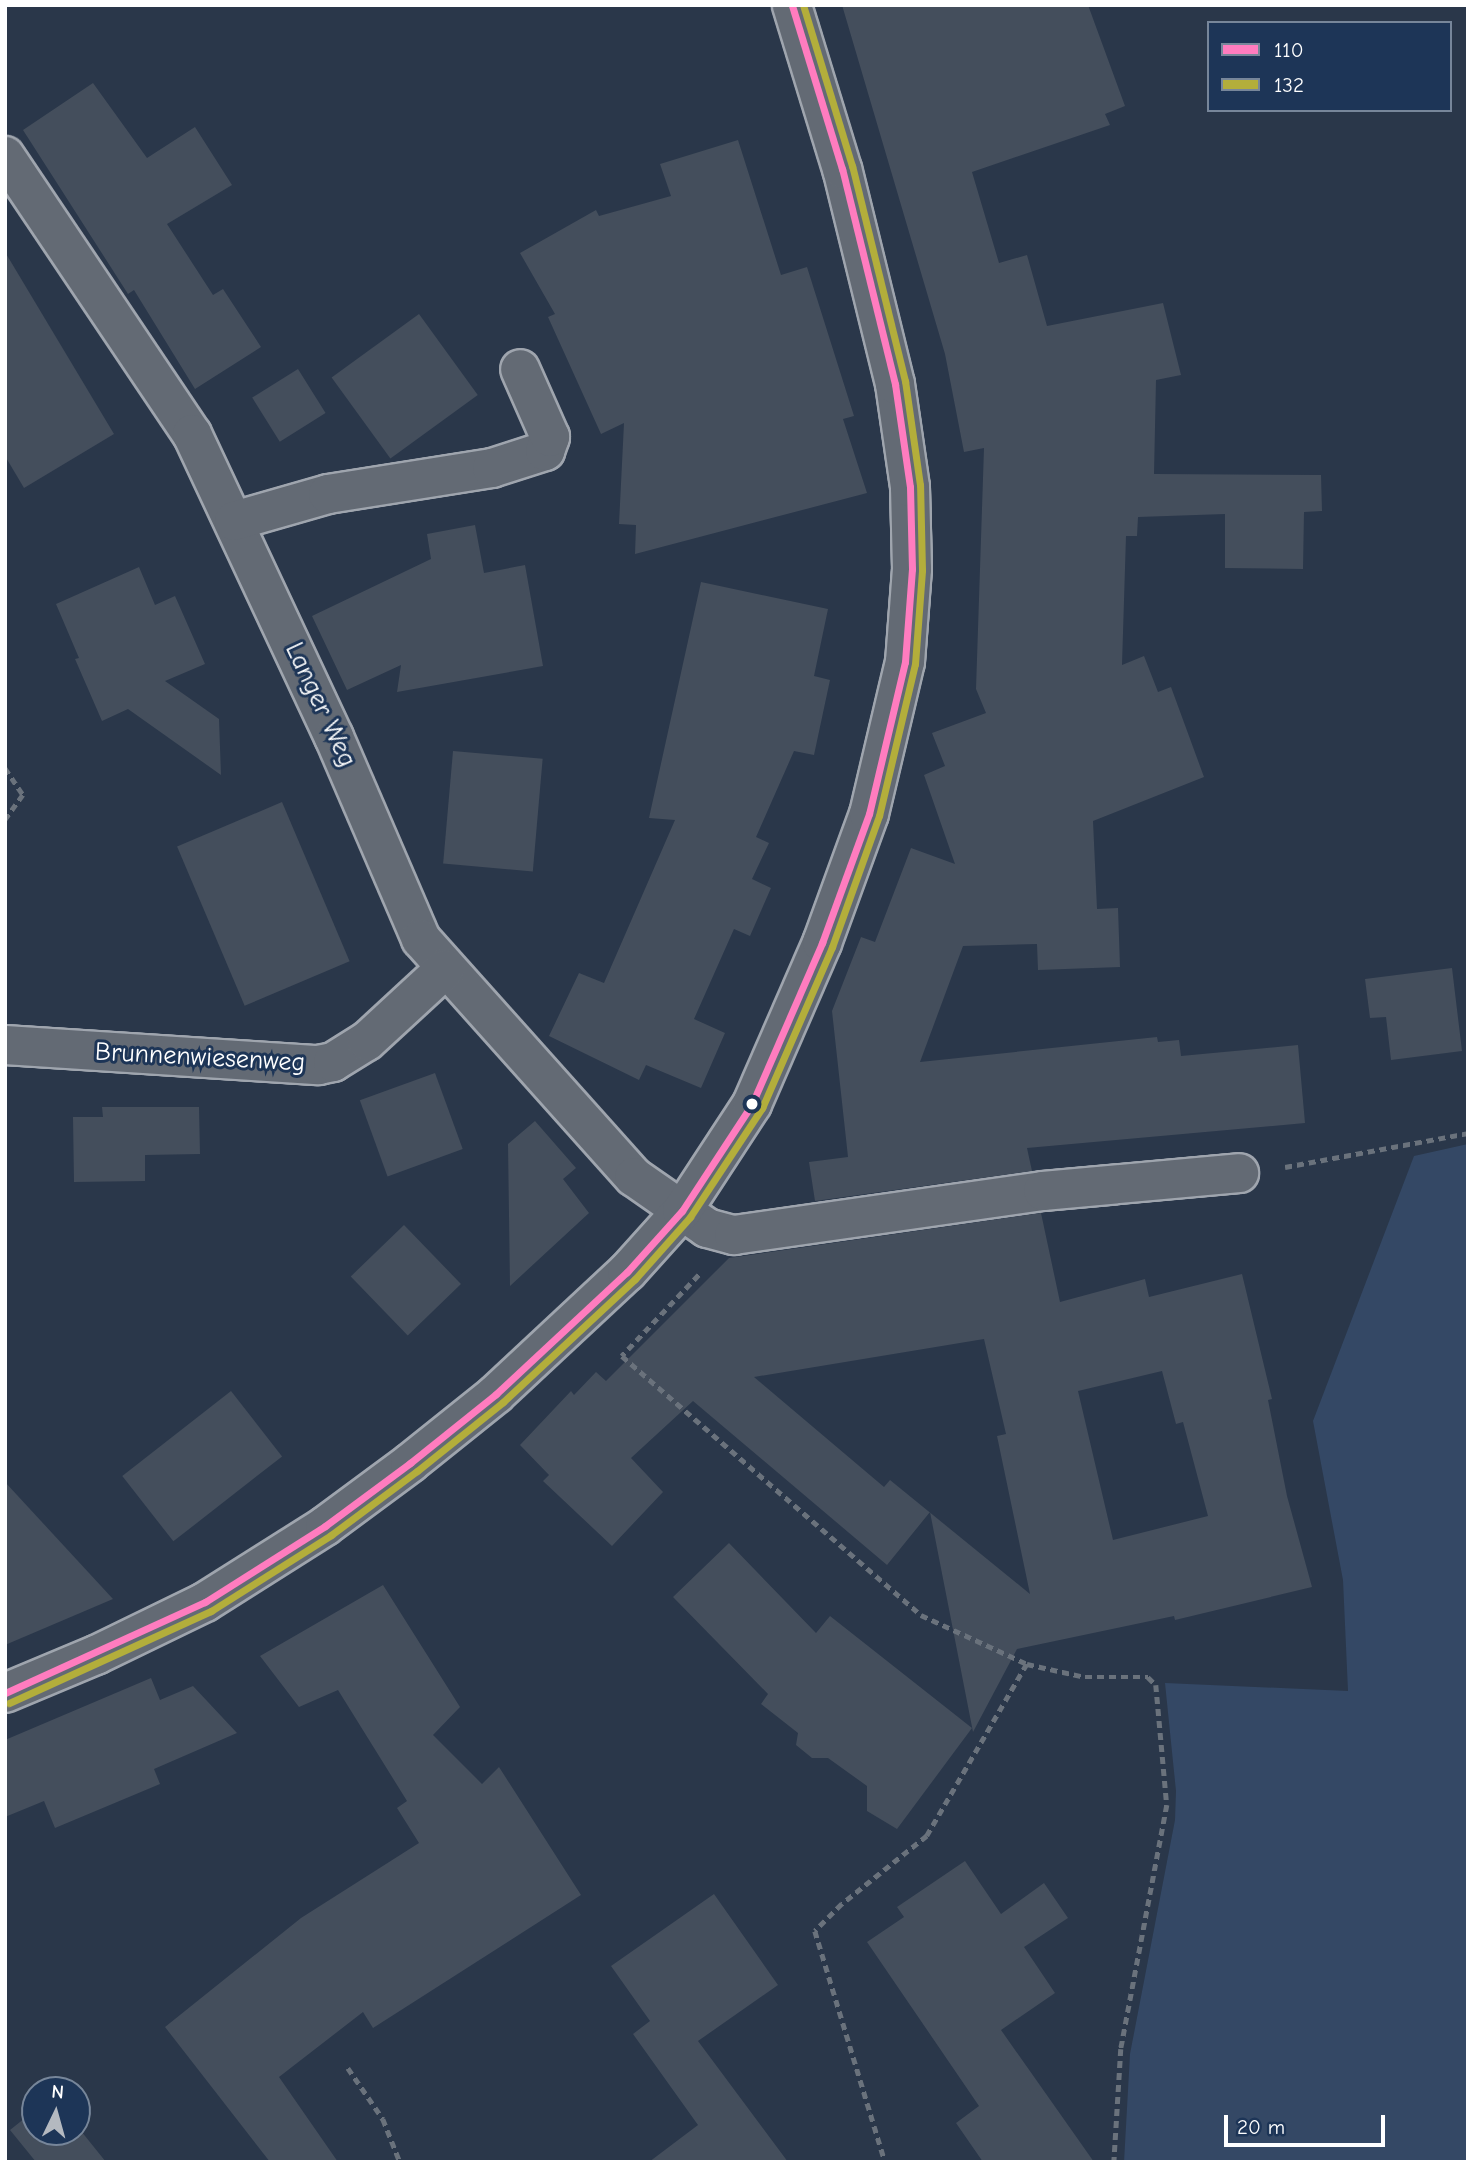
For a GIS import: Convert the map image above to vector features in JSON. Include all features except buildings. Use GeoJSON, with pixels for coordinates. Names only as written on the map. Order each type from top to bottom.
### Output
{"type":"FeatureCollection","features":[{"type":"Feature","properties":{"kind":"street"},"geometry":{"type":"LineString","coordinates":[[5,1693],[96,1655],[205,1602],[325,1526],[496,1394],[627,1272],[682,1211],[752,1104],[827,931],[885,756],[909,627],[911,501],[895,384],[842,169],[792,5]]}},
{"type":"Feature","properties":{"kind":"street","name":"Langer Weg"},"geometry":{"type":"LineString","coordinates":[[5,156],[192,434],[382,841],[414,925],[445,969],[620,1163],[707,1228],[734,1235]]}},
{"type":"Feature","properties":{"kind":"street"},"geometry":{"type":"LineString","coordinates":[[234,521],[328,494],[492,468],[545,452],[550,437],[520,369]]}},
{"type":"Feature","properties":{"kind":"street","name":"Brunnenwiesenweg"},"geometry":{"type":"LineString","coordinates":[[5,1045],[318,1065],[333,1062],[367,1041],[445,969]]}},
{"type":"Feature","properties":{"kind":"street"},"geometry":{"type":"LineString","coordinates":[[734,1235],[1043,1191],[1240,1173]]}},
{"type":"Feature","properties":{"kind":"path"},"geometry":{"type":"LineString","coordinates":[[5,768],[23,795],[5,820]]}},
{"type":"Feature","properties":{"kind":"path"},"geometry":{"type":"LineString","coordinates":[[1240,1173],[1468,1133]]}},
{"type":"Feature","properties":{"kind":"path"},"geometry":{"type":"LineString","coordinates":[[734,1235],[622,1356],[921,1615],[1027,1664],[1085,1677],[1148,1677],[1156,1685],[1167,1805],[1121,2049],[1114,2162]]}},
{"type":"Feature","properties":{"kind":"path"},"geometry":{"type":"LineString","coordinates":[[885,2162],[815,1931],[927,1836],[1027,1664]]}},
{"type":"Feature","properties":{"kind":"path"},"geometry":{"type":"LineString","coordinates":[[348,2068],[383,2119],[400,2162]]}},
{"type":"Feature","properties":{"kind":"shaded area"},"geometry":{"type":"Polygon","coordinates":[[[1468,1144],[1468,2162],[1124,2162],[1130,2054],[1175,1820],[1176,1791],[1165,1683],[1348,1691],[1343,1580],[1313,1421],[1414,1156],[1468,1144]]]}},
{"type":"Feature","properties":{"kind":"transit line","name":"110"},"geometry":{"type":"LineString","coordinates":[[5,1693],[205,1602],[325,1526],[410,1463],[496,1394],[627,1272],[682,1211],[752,1104],[822,943],[869,814],[905,662],[912,569],[910,487],[895,384],[842,169],[792,5]]}},
{"type":"Feature","properties":{"kind":"transit line","name":"132"},"geometry":{"type":"LineString","coordinates":[[9,1703],[211,1611],[331,1535],[417,1471],[503,1402],[635,1279],[690,1217],[762,1108],[832,947],[879,816],[915,664],[922,570],[920,485],[905,381],[852,166],[803,5]]}}]}
